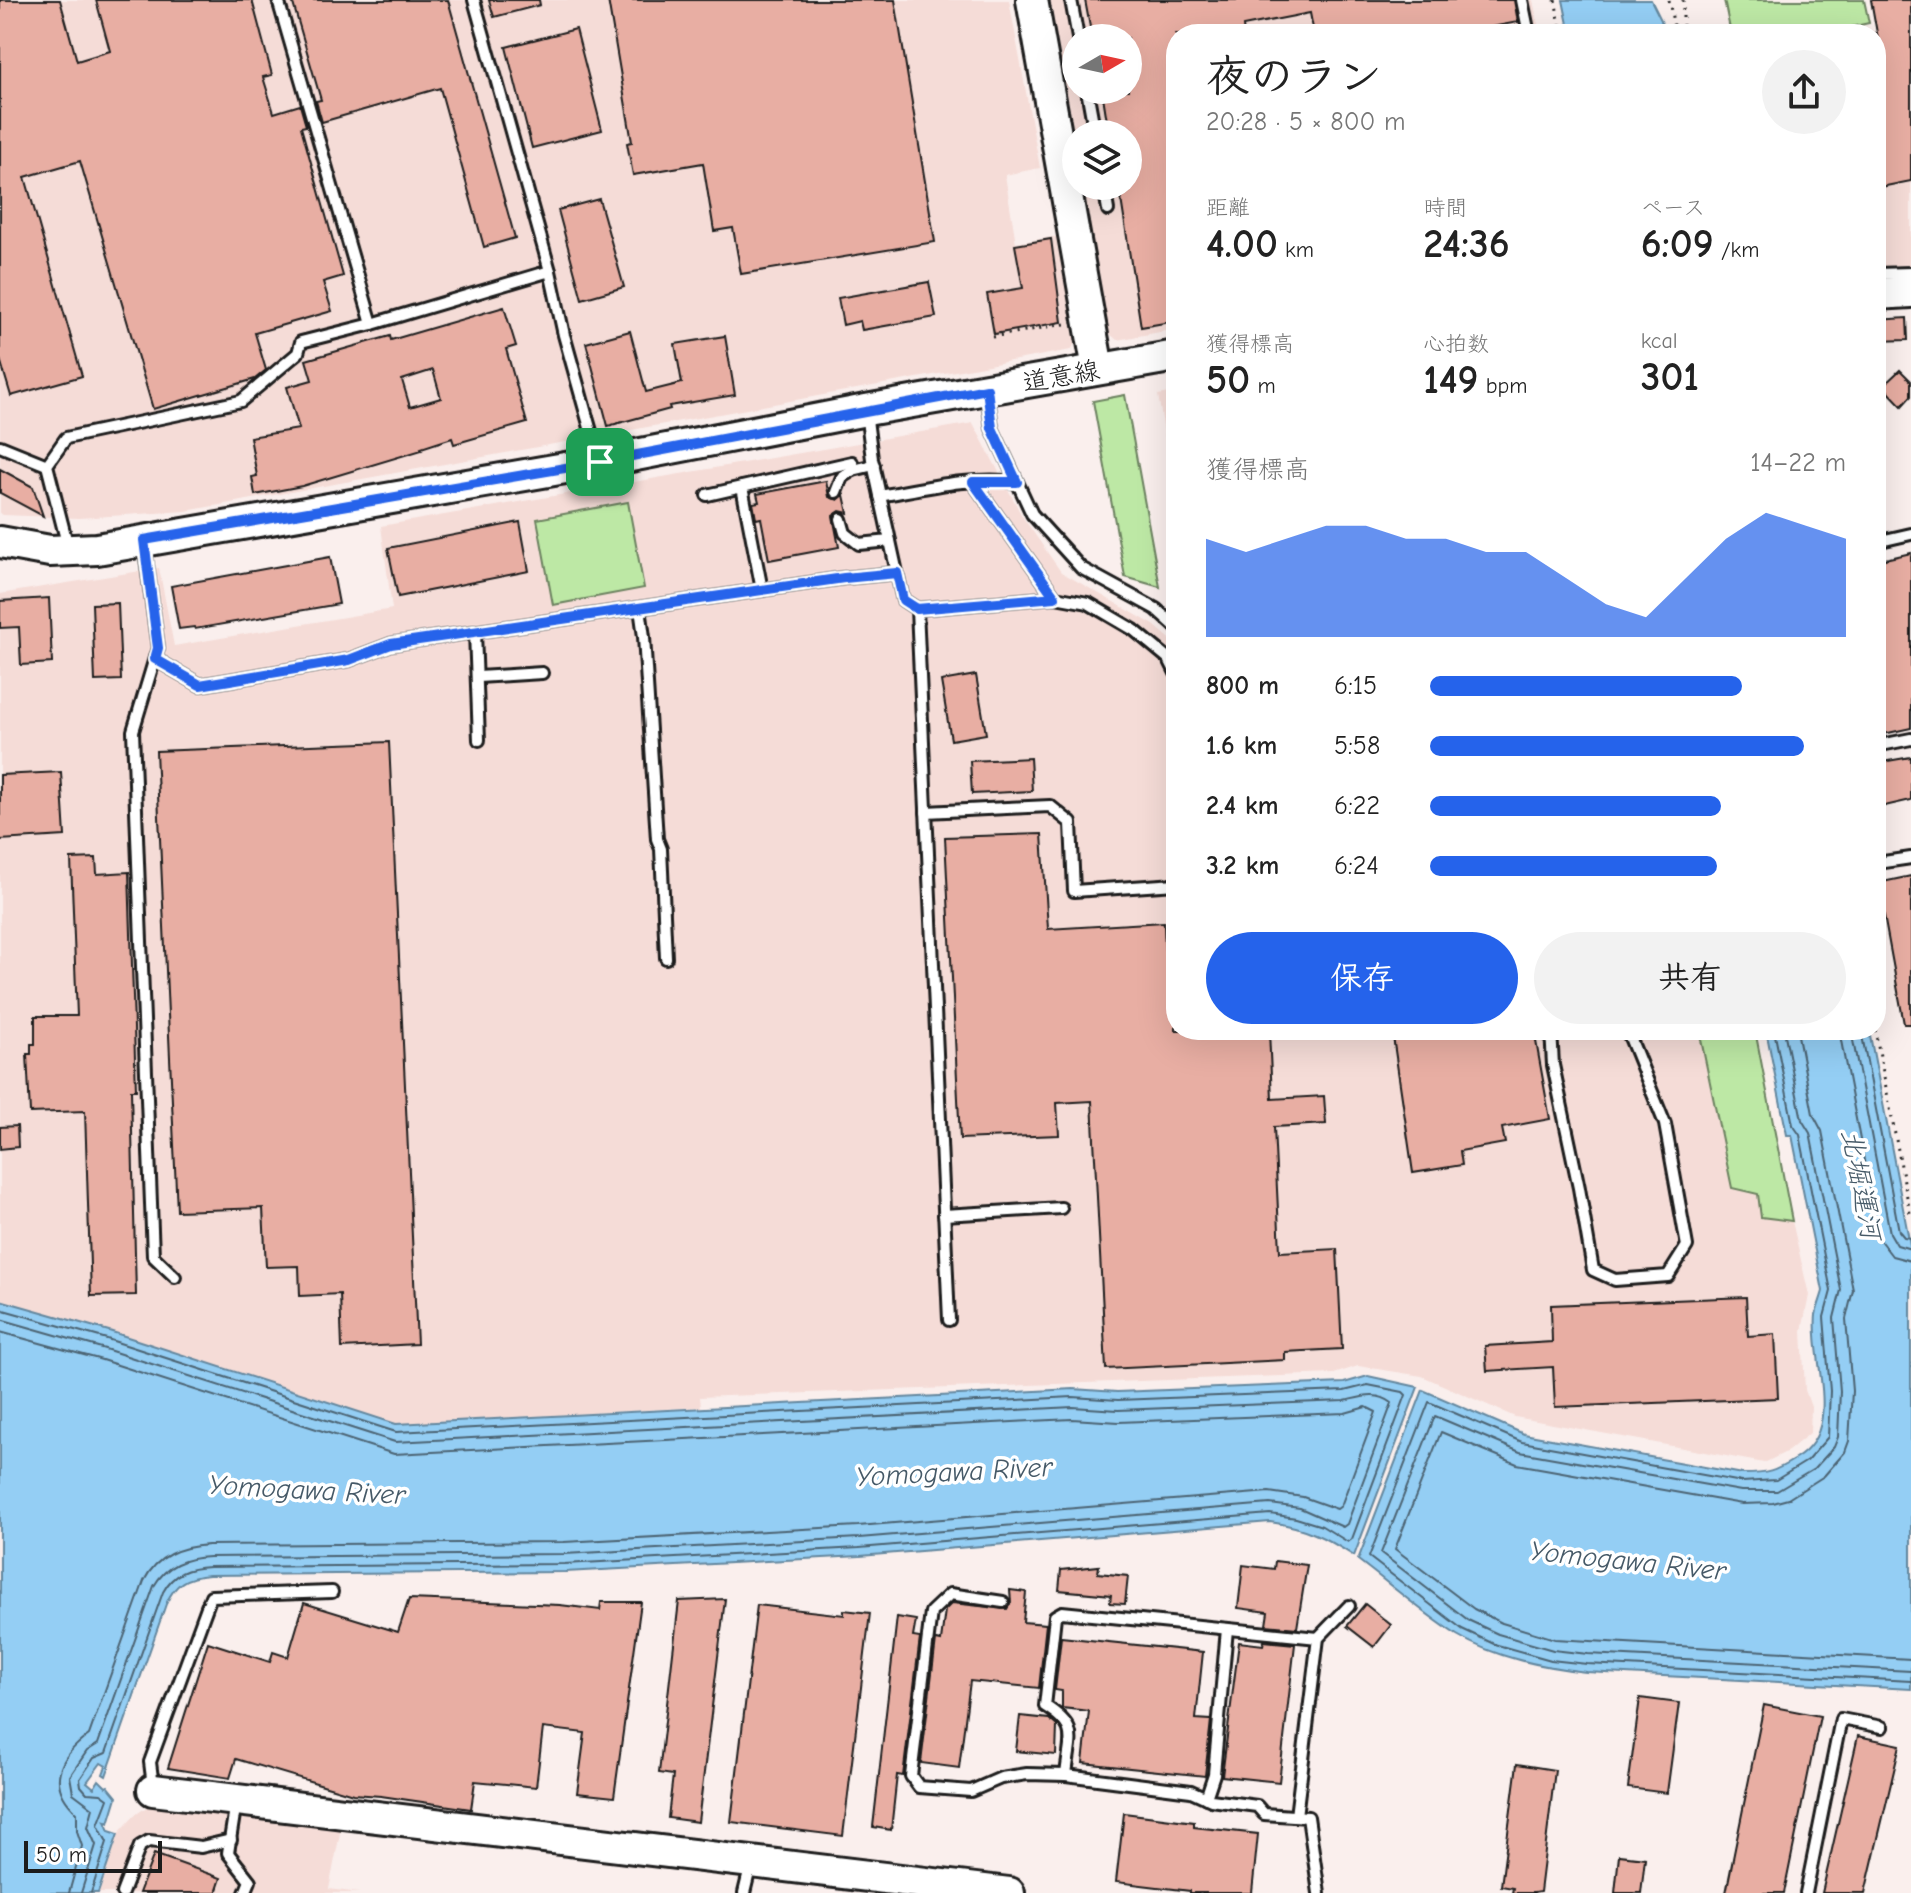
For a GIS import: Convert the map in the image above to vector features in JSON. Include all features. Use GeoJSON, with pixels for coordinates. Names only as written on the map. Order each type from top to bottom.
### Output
{"type":"FeatureCollection","features":[{"type":"Feature","properties":{"kind":"street"},"geometry":{"type":"LineString","coordinates":[[1032,0],[1098,369]]}},
{"type":"Feature","properties":{"kind":"street"},"geometry":{"type":"LineString","coordinates":[[1886,293],[1911,292]]}},
{"type":"Feature","properties":{"kind":"street","name":"道意線"},"geometry":{"type":"LineString","coordinates":[[0,542],[68,551],[144,540],[600,462],[866,410],[1166,358]]}},
{"type":"Feature","properties":{"kind":"street"},"geometry":{"type":"LineString","coordinates":[[153,1790],[1009,1893]]}},
{"type":"Feature","properties":{"kind":"lane"},"geometry":{"type":"LineString","coordinates":[[278,0],[372,324]]}},
{"type":"Feature","properties":{"kind":"lane"},"geometry":{"type":"LineString","coordinates":[[474,0],[600,462]]}},
{"type":"Feature","properties":{"kind":"lane"},"geometry":{"type":"LineString","coordinates":[[1071,0],[1075,24]]}},
{"type":"Feature","properties":{"kind":"lane"},"geometry":{"type":"LineString","coordinates":[[1522,0],[1527,24]]}},
{"type":"Feature","properties":{"kind":"lane"},"geometry":{"type":"LineString","coordinates":[[1106,200],[1108,210]]}},
{"type":"Feature","properties":{"kind":"lane"},"geometry":{"type":"LineString","coordinates":[[68,551],[47,465],[66,438],[241,401],[298,353],[301,342],[550,271]]}},
{"type":"Feature","properties":{"kind":"lane"},"geometry":{"type":"LineString","coordinates":[[1886,274],[1911,273]]}},
{"type":"Feature","properties":{"kind":"lane"},"geometry":{"type":"LineString","coordinates":[[987,389],[992,428],[1032,514],[1081,568],[1156,609],[1166,618]]}},
{"type":"Feature","properties":{"kind":"lane"},"geometry":{"type":"LineString","coordinates":[[866,410],[880,496],[903,600],[917,609],[1055,597],[1088,603],[1134,630],[1166,657]]}},
{"type":"Feature","properties":{"kind":"lane"},"geometry":{"type":"LineString","coordinates":[[0,446],[47,465]]}},
{"type":"Feature","properties":{"kind":"lane"},"geometry":{"type":"LineString","coordinates":[[707,495],[852,462],[853,470]]}},
{"type":"Feature","properties":{"kind":"lane"},"geometry":{"type":"LineString","coordinates":[[836,492],[842,477],[853,470],[874,465]]}},
{"type":"Feature","properties":{"kind":"lane"},"geometry":{"type":"LineString","coordinates":[[880,496],[973,482],[1017,482]]}},
{"type":"Feature","properties":{"kind":"lane"},"geometry":{"type":"LineString","coordinates":[[973,482],[1055,597]]}},
{"type":"Feature","properties":{"kind":"lane"},"geometry":{"type":"LineString","coordinates":[[742,487],[762,590]]}},
{"type":"Feature","properties":{"kind":"lane"},"geometry":{"type":"LineString","coordinates":[[841,519],[845,533],[859,544],[890,541]]}},
{"type":"Feature","properties":{"kind":"lane"},"geometry":{"type":"LineString","coordinates":[[1886,540],[1911,534]]}},
{"type":"Feature","properties":{"kind":"lane"},"geometry":{"type":"LineString","coordinates":[[144,540],[158,648],[133,731],[153,1256],[175,1277]]}},
{"type":"Feature","properties":{"kind":"lane"},"geometry":{"type":"LineString","coordinates":[[155,659],[200,685],[349,660],[391,644],[844,578],[897,573]]}},
{"type":"Feature","properties":{"kind":"lane"},"geometry":{"type":"LineString","coordinates":[[640,608],[657,839],[661,849],[666,958]]}},
{"type":"Feature","properties":{"kind":"lane"},"geometry":{"type":"LineString","coordinates":[[917,609],[949,1320]]}},
{"type":"Feature","properties":{"kind":"lane"},"geometry":{"type":"LineString","coordinates":[[475,632],[479,740]]}},
{"type":"Feature","properties":{"kind":"lane"},"geometry":{"type":"LineString","coordinates":[[478,677],[542,673]]}},
{"type":"Feature","properties":{"kind":"lane"},"geometry":{"type":"LineString","coordinates":[[1886,744],[1911,739]]}},
{"type":"Feature","properties":{"kind":"lane"},"geometry":{"type":"LineString","coordinates":[[926,812],[1050,806],[1071,823],[1074,891],[1166,885]]}},
{"type":"Feature","properties":{"kind":"lane"},"geometry":{"type":"LineString","coordinates":[[1886,862],[1911,858]]}},
{"type":"Feature","properties":{"kind":"lane"},"geometry":{"type":"LineString","coordinates":[[1552,1040],[1553,1065],[1593,1270],[1615,1280],[1668,1276],[1687,1246],[1665,1124],[1631,1040]]}},
{"type":"Feature","properties":{"kind":"lane"},"geometry":{"type":"LineString","coordinates":[[944,1215],[1061,1208]]}},
{"type":"Feature","properties":{"kind":"lane"},"geometry":{"type":"LineString","coordinates":[[153,1790],[150,1762],[211,1596],[332,1592]]}},
{"type":"Feature","properties":{"kind":"lane"},"geometry":{"type":"LineString","coordinates":[[1003,1602],[950,1594],[931,1612],[911,1776],[919,1787],[971,1791],[1001,1778],[1027,1774],[1066,1775],[1191,1791],[1206,1798],[1257,1806],[1264,1814],[1308,1817],[1319,1893]]}},
{"type":"Feature","properties":{"kind":"lane"},"geometry":{"type":"LineString","coordinates":[[1296,1816],[1318,1638],[1349,1606]]}},
{"type":"Feature","properties":{"kind":"lane"},"geometry":{"type":"LineString","coordinates":[[1066,1775],[1071,1729],[1065,1719],[1045,1706],[1055,1616],[1062,1612],[1318,1638]]}},
{"type":"Feature","properties":{"kind":"lane"},"geometry":{"type":"LineString","coordinates":[[1206,1798],[1214,1774],[1227,1629]]}},
{"type":"Feature","properties":{"kind":"lane"},"geometry":{"type":"LineString","coordinates":[[1806,1893],[1841,1719],[1882,1727]]}},
{"type":"Feature","properties":{"kind":"lane"},"geometry":{"type":"LineString","coordinates":[[237,1800],[228,1853],[250,1881],[245,1893]]}},
{"type":"Feature","properties":{"kind":"lane"},"geometry":{"type":"LineString","coordinates":[[122,1893],[140,1846],[149,1841],[201,1847],[231,1840]]}},
{"type":"Feature","properties":{"kind":"lane"},"geometry":{"type":"LineString","coordinates":[[744,1893],[751,1862]]}},
{"type":"Feature","properties":{"kind":"path"},"geometry":{"type":"LineString","coordinates":[[1555,0],[1560,24]]}},
{"type":"Feature","properties":{"kind":"path"},"geometry":{"type":"LineString","coordinates":[[1669,0],[1673,24]]}},
{"type":"Feature","properties":{"kind":"path"},"geometry":{"type":"LineString","coordinates":[[1683,0],[1683,24]]}},
{"type":"Feature","properties":{"kind":"path"},"geometry":{"type":"LineString","coordinates":[[992,337],[1071,323]]}},
{"type":"Feature","properties":{"kind":"path"},"geometry":{"type":"LineString","coordinates":[[1877,1040],[1911,1218]]}},
{"type":"Feature","properties":{"kind":"shaded area"},"geometry":{"type":"Polygon","coordinates":[[[0,0],[1009,0],[1040,168],[1005,175],[1016,243],[1059,236],[1076,342],[1071,350],[186,511],[79,518],[3,515],[0,513],[0,0]]]}},
{"type":"Feature","properties":{"kind":"shaded area"},"geometry":{"type":"Polygon","coordinates":[[[1050,0],[1533,0],[1538,24],[1166,24],[1166,331],[1117,340],[1109,333],[1085,200],[1142,200],[1142,120],[1071,120],[1069,104],[1142,104],[1142,24],[1062,24],[1062,67],[1050,0]]]}},
{"type":"Feature","properties":{"kind":"shaded area"},"geometry":{"type":"Polygon","coordinates":[[[1911,30],[1911,265],[1886,266],[1886,35],[1911,30]]]}},
{"type":"Feature","properties":{"kind":"shaded area"},"geometry":{"type":"Polygon","coordinates":[[[1166,394],[1166,443],[1158,395],[1166,394]]]}},
{"type":"Feature","properties":{"kind":"shaded area"},"geometry":{"type":"Polygon","coordinates":[[[973,423],[1022,516],[1061,572],[1154,625],[1166,635],[1166,1040],[1701,1040],[1732,1188],[1758,1194],[1761,1217],[1792,1221],[1809,1295],[1802,1331],[1805,1390],[1811,1407],[1810,1433],[1788,1451],[1764,1463],[1515,1417],[1422,1376],[1358,1366],[1334,1374],[700,1397],[701,1407],[396,1424],[109,1331],[0,1300],[0,594],[159,568],[174,646],[392,609],[381,526],[973,423]]]}},
{"type":"Feature","properties":{"kind":"shaded area"},"geometry":{"type":"Polygon","coordinates":[[[148,1806],[341,1828],[329,1889],[359,1893],[98,1893],[118,1834],[148,1806]]]}},
{"type":"Feature","properties":{"kind":"green space"},"geometry":{"type":"Polygon","coordinates":[[[1724,0],[1864,0],[1869,23],[1864,24],[1729,24],[1724,0]]]}},
{"type":"Feature","properties":{"kind":"green space"},"geometry":{"type":"Polygon","coordinates":[[[1125,395],[1160,587],[1125,577],[1093,401],[1125,395]]]}},
{"type":"Feature","properties":{"kind":"green space"},"geometry":{"type":"Polygon","coordinates":[[[628,502],[644,588],[553,605],[537,519],[628,502]]]}},
{"type":"Feature","properties":{"kind":"green space"},"geometry":{"type":"Polygon","coordinates":[[[1701,1040],[1757,1040],[1792,1221],[1761,1217],[1758,1194],[1732,1188],[1701,1040]]]}},
{"type":"Feature","properties":{"kind":"water"},"geometry":{"type":"Polygon","coordinates":[[[1563,0],[1651,0],[1662,24],[1568,24],[1563,0]]]}},
{"type":"Feature","properties":{"kind":"water"},"geometry":{"type":"Polygon","coordinates":[[[1768,1040],[1871,1040],[1911,1250],[1911,1689],[1586,1672],[1520,1660],[1487,1650],[1457,1635],[1358,1560],[1423,1390],[1524,1434],[1743,1474],[1770,1471],[1795,1459],[1810,1446],[1819,1431],[1822,1413],[1816,1315],[1823,1291],[1792,1135],[1787,1135],[1768,1040]]]}},
{"type":"Feature","properties":{"kind":"water","name":"Yomogawa River"},"geometry":{"type":"Polygon","coordinates":[[[0,1300],[109,1331],[396,1424],[1073,1389],[1117,1392],[1344,1383],[1368,1376],[1418,1387],[1354,1556],[1314,1534],[1270,1522],[860,1556],[565,1572],[194,1577],[177,1586],[166,1604],[106,1776],[103,1774],[106,1766],[101,1763],[87,1782],[94,1788],[99,1780],[117,1797],[109,1823],[105,1821],[109,1831],[118,1834],[98,1893],[0,1893],[0,1300]]]}},
{"type":"Feature","properties":{"kind":"building"},"geometry":{"type":"Polygon","coordinates":[[[0,0],[60,0],[77,61],[110,51],[96,0],[252,0],[272,75],[263,77],[274,113],[300,105],[306,126],[301,127],[343,276],[323,282],[332,311],[255,333],[266,370],[255,379],[153,409],[80,161],[25,177],[82,376],[11,396],[0,359],[0,0]]]}},
{"type":"Feature","properties":{"kind":"building"},"geometry":{"type":"Polygon","coordinates":[[[292,0],[448,0],[515,238],[484,247],[440,88],[322,122],[316,101],[321,100],[292,0]]]}},
{"type":"Feature","properties":{"kind":"building"},"geometry":{"type":"Polygon","coordinates":[[[489,0],[539,0],[540,5],[494,17],[489,0]]]}},
{"type":"Feature","properties":{"kind":"building"},"geometry":{"type":"Polygon","coordinates":[[[608,0],[895,0],[935,242],[741,274],[733,228],[714,231],[703,163],[633,175],[627,143],[632,142],[608,0]]]}},
{"type":"Feature","properties":{"kind":"building"},"geometry":{"type":"Polygon","coordinates":[[[1085,0],[1514,0],[1518,22],[1508,24],[1312,24],[1310,13],[1253,24],[1166,24],[1166,323],[1141,327],[1121,200],[1142,200],[1142,120],[1107,120],[1104,104],[1142,104],[1142,24],[1089,24],[1085,0]]]}},
{"type":"Feature","properties":{"kind":"building"},"geometry":{"type":"Polygon","coordinates":[[[1871,0],[1911,0],[1911,181],[1886,186],[1886,24],[1875,24],[1871,0]]]}},
{"type":"Feature","properties":{"kind":"building"},"geometry":{"type":"Polygon","coordinates":[[[576,29],[602,130],[532,148],[506,47],[576,29]]]}},
{"type":"Feature","properties":{"kind":"building"},"geometry":{"type":"Polygon","coordinates":[[[599,199],[624,287],[582,299],[558,210],[599,199]]]}},
{"type":"Feature","properties":{"kind":"building"},"geometry":{"type":"Polygon","coordinates":[[[1051,239],[1062,322],[994,334],[987,294],[1023,288],[1015,245],[1051,239]]]}},
{"type":"Feature","properties":{"kind":"building"},"geometry":{"type":"Polygon","coordinates":[[[929,282],[936,317],[862,330],[860,321],[843,325],[838,298],[929,282]]]}},
{"type":"Feature","properties":{"kind":"building"},"geometry":{"type":"Polygon","coordinates":[[[504,307],[516,346],[506,349],[527,423],[454,444],[452,438],[302,486],[255,495],[252,477],[257,476],[250,437],[299,429],[287,387],[312,380],[306,360],[390,336],[391,340],[504,307]],[[433,370],[402,380],[410,407],[441,398],[433,370]]]}},
{"type":"Feature","properties":{"kind":"building"},"geometry":{"type":"Polygon","coordinates":[[[1907,318],[1908,340],[1886,341],[1886,319],[1907,318]]]}},
{"type":"Feature","properties":{"kind":"building"},"geometry":{"type":"Polygon","coordinates":[[[630,331],[646,392],[682,383],[675,344],[725,336],[735,395],[669,406],[670,409],[608,426],[586,343],[630,331]]]}},
{"type":"Feature","properties":{"kind":"building"},"geometry":{"type":"Polygon","coordinates":[[[1900,370],[1911,381],[1911,396],[1902,406],[1886,389],[1886,383],[1900,370]]]}},
{"type":"Feature","properties":{"kind":"building"},"geometry":{"type":"Polygon","coordinates":[[[0,469],[33,487],[43,516],[0,493],[0,469]]]}},
{"type":"Feature","properties":{"kind":"building"},"geometry":{"type":"Polygon","coordinates":[[[826,481],[829,497],[838,500],[844,495],[848,513],[840,511],[833,516],[839,547],[769,560],[761,518],[756,519],[753,503],[759,502],[757,494],[826,481]]]}},
{"type":"Feature","properties":{"kind":"building"},"geometry":{"type":"Polygon","coordinates":[[[520,522],[529,571],[398,597],[388,548],[520,522]]]}},
{"type":"Feature","properties":{"kind":"building"},"geometry":{"type":"Polygon","coordinates":[[[1911,553],[1911,728],[1886,733],[1886,559],[1911,553]]]}},
{"type":"Feature","properties":{"kind":"building"},"geometry":{"type":"Polygon","coordinates":[[[330,557],[339,604],[195,629],[179,629],[171,586],[330,557]]]}},
{"type":"Feature","properties":{"kind":"building"},"geometry":{"type":"Polygon","coordinates":[[[49,598],[52,663],[21,665],[19,627],[0,628],[0,601],[49,598]]]}},
{"type":"Feature","properties":{"kind":"building"},"geometry":{"type":"Polygon","coordinates":[[[118,603],[121,680],[95,681],[92,604],[118,603]]]}},
{"type":"Feature","properties":{"kind":"building"},"geometry":{"type":"Polygon","coordinates":[[[976,675],[986,734],[951,740],[941,681],[976,675]]]}},
{"type":"Feature","properties":{"kind":"building"},"geometry":{"type":"Polygon","coordinates":[[[389,742],[417,1344],[342,1348],[340,1294],[300,1296],[299,1266],[266,1267],[263,1208],[177,1211],[156,751],[389,742]]]}},
{"type":"Feature","properties":{"kind":"building"},"geometry":{"type":"Polygon","coordinates":[[[1911,757],[1911,800],[1886,806],[1886,761],[1911,757]]]}},
{"type":"Feature","properties":{"kind":"building"},"geometry":{"type":"Polygon","coordinates":[[[1030,758],[1032,791],[972,794],[970,761],[1030,758]]]}},
{"type":"Feature","properties":{"kind":"building"},"geometry":{"type":"Polygon","coordinates":[[[61,772],[65,836],[0,840],[0,775],[61,772]]]}},
{"type":"Feature","properties":{"kind":"building"},"geometry":{"type":"Polygon","coordinates":[[[1042,834],[1048,929],[1164,922],[1166,1040],[1269,1040],[1272,1099],[1324,1096],[1326,1124],[1274,1127],[1280,1252],[1337,1249],[1342,1349],[1285,1352],[1285,1360],[1106,1369],[1092,1101],[1057,1103],[1059,1135],[960,1139],[945,837],[1042,834]]]}},
{"type":"Feature","properties":{"kind":"building"},"geometry":{"type":"Polygon","coordinates":[[[96,858],[97,874],[129,872],[136,1090],[131,1090],[136,1295],[91,1296],[85,1111],[30,1113],[27,1054],[31,1054],[31,1044],[35,1044],[35,1016],[77,1016],[71,859],[96,858]]]}},
{"type":"Feature","properties":{"kind":"building"},"geometry":{"type":"Polygon","coordinates":[[[1911,876],[1911,1024],[1904,1024],[1886,926],[1886,881],[1911,876]]]}},
{"type":"Feature","properties":{"kind":"building"},"geometry":{"type":"Polygon","coordinates":[[[1393,1040],[1536,1040],[1550,1119],[1502,1128],[1505,1143],[1460,1151],[1462,1165],[1413,1173],[1393,1040]]]}},
{"type":"Feature","properties":{"kind":"building"},"geometry":{"type":"Polygon","coordinates":[[[17,1126],[18,1147],[0,1149],[0,1127],[17,1126]]]}},
{"type":"Feature","properties":{"kind":"building"},"geometry":{"type":"Polygon","coordinates":[[[1746,1297],[1748,1336],[1775,1334],[1778,1398],[1555,1407],[1553,1367],[1487,1371],[1485,1346],[1552,1342],[1551,1305],[1746,1297]]]}},
{"type":"Feature","properties":{"kind":"building"},"geometry":{"type":"Polygon","coordinates":[[[1275,1561],[1307,1565],[1297,1628],[1266,1625],[1268,1612],[1238,1608],[1243,1565],[1274,1569],[1275,1561]]]}},
{"type":"Feature","properties":{"kind":"building"},"geometry":{"type":"Polygon","coordinates":[[[1099,1566],[1098,1573],[1128,1576],[1125,1604],[1110,1603],[1111,1595],[1059,1590],[1061,1570],[1099,1566]]]}},
{"type":"Feature","properties":{"kind":"building"},"geometry":{"type":"Polygon","coordinates":[[[1010,1590],[1026,1592],[1023,1622],[1046,1624],[1039,1688],[970,1681],[959,1768],[921,1763],[936,1640],[941,1641],[945,1610],[952,1603],[1007,1609],[1011,1602],[1010,1590]]]}},
{"type":"Feature","properties":{"kind":"building"},"geometry":{"type":"Polygon","coordinates":[[[409,1599],[560,1605],[600,1610],[601,1602],[641,1602],[614,1797],[577,1793],[585,1733],[543,1728],[536,1787],[475,1781],[471,1809],[353,1794],[236,1759],[230,1778],[168,1768],[208,1642],[270,1662],[273,1652],[288,1657],[304,1603],[398,1632],[409,1599]]]}},
{"type":"Feature","properties":{"kind":"building"},"geometry":{"type":"Polygon","coordinates":[[[725,1599],[698,1822],[668,1818],[673,1775],[659,1773],[679,1601],[725,1599]]]}},
{"type":"Feature","properties":{"kind":"building"},"geometry":{"type":"Polygon","coordinates":[[[1365,1604],[1391,1625],[1374,1647],[1347,1626],[1365,1604]]]}},
{"type":"Feature","properties":{"kind":"building"},"geometry":{"type":"Polygon","coordinates":[[[757,1605],[844,1615],[844,1610],[870,1613],[843,1836],[731,1822],[757,1605]]]}},
{"type":"Feature","properties":{"kind":"building"},"geometry":{"type":"Polygon","coordinates":[[[897,1617],[916,1620],[913,1637],[920,1638],[903,1776],[897,1775],[891,1830],[873,1827],[897,1617]]]}},
{"type":"Feature","properties":{"kind":"building"},"geometry":{"type":"Polygon","coordinates":[[[1061,1637],[1203,1652],[1196,1719],[1211,1720],[1205,1776],[1083,1763],[1089,1711],[1062,1708],[1062,1691],[1055,1690],[1061,1637]]]}},
{"type":"Feature","properties":{"kind":"building"},"geometry":{"type":"Polygon","coordinates":[[[1264,1641],[1295,1644],[1279,1782],[1222,1776],[1239,1642],[1263,1645],[1264,1641]]]}},
{"type":"Feature","properties":{"kind":"building"},"geometry":{"type":"Polygon","coordinates":[[[1640,1698],[1679,1703],[1667,1793],[1628,1788],[1640,1698]]]}},
{"type":"Feature","properties":{"kind":"building"},"geometry":{"type":"Polygon","coordinates":[[[1764,1705],[1820,1716],[1784,1893],[1726,1893],[1764,1705]]]}},
{"type":"Feature","properties":{"kind":"building"},"geometry":{"type":"Polygon","coordinates":[[[1020,1716],[1049,1719],[1057,1726],[1056,1755],[1016,1751],[1020,1716]]]}},
{"type":"Feature","properties":{"kind":"building"},"geometry":{"type":"Polygon","coordinates":[[[1858,1736],[1900,1745],[1865,1893],[1822,1893],[1858,1736]]]}},
{"type":"Feature","properties":{"kind":"building"},"geometry":{"type":"Polygon","coordinates":[[[1517,1764],[1555,1770],[1540,1892],[1534,1893],[1512,1893],[1513,1888],[1501,1886],[1517,1764]]]}},
{"type":"Feature","properties":{"kind":"building"},"geometry":{"type":"Polygon","coordinates":[[[1124,1813],[1194,1822],[1194,1827],[1258,1834],[1252,1893],[1190,1893],[1116,1882],[1124,1813]]]}},
{"type":"Feature","properties":{"kind":"building"},"geometry":{"type":"Polygon","coordinates":[[[154,1854],[221,1878],[216,1893],[139,1893],[154,1854]]]}},
{"type":"Feature","properties":{"kind":"building"},"geometry":{"type":"Polygon","coordinates":[[[1619,1855],[1645,1858],[1641,1893],[1615,1893],[1619,1855]]]}},
{"type":"Feature","properties":{"kind":"route"},"geometry":{"type":"LineString","coordinates":[[987,389],[992,428],[1017,482],[973,482],[1055,597],[917,609],[903,600],[897,573],[844,578],[391,644],[349,660],[200,685],[155,659],[158,648],[144,540],[600,462],[987,389]]}},
{"type":"Feature","properties":{"kind":"water label","name":"北堀運河"},"geometry":{"type":"Point","coordinates":[1862,1184]}}]}
